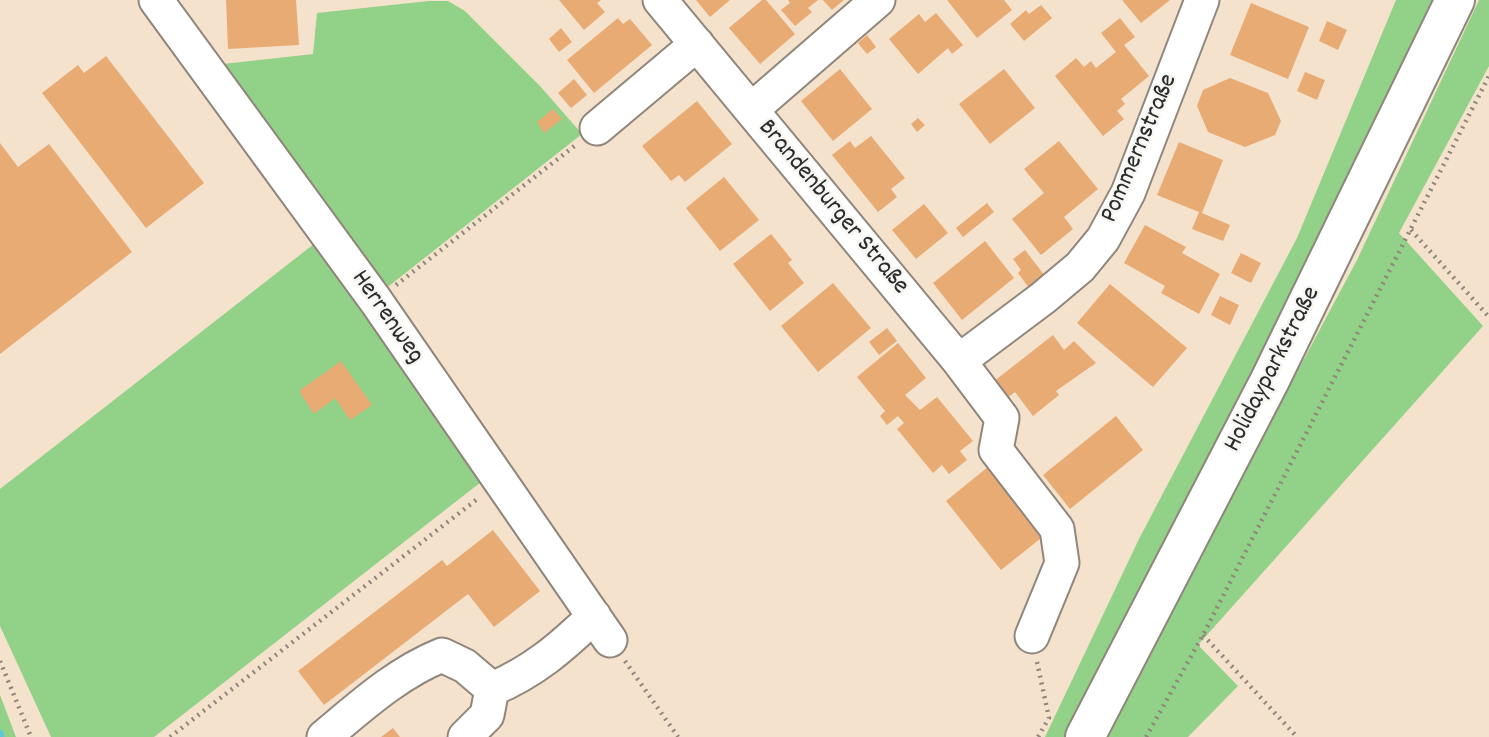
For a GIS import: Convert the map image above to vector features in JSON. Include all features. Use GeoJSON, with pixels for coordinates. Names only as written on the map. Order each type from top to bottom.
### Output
{"type":"FeatureCollection","features":[{"type":"Feature","properties":{"kind":"main road","name":"Holidayparkstraße"},"geometry":{"type":"LineString","coordinates":[[1085,737],[1335,252],[1455,0]]}},
{"type":"Feature","properties":{"kind":"street","name":"Herrenweg"},"geometry":{"type":"LineString","coordinates":[[156,0],[376,301],[602,628]]}},
{"type":"Feature","properties":{"kind":"street","name":"Brandenburger Straße"},"geometry":{"type":"LineString","coordinates":[[660,0],[959,361],[1002,418],[996,450],[1057,529],[1062,563],[1032,636]]}},
{"type":"Feature","properties":{"kind":"street"},"geometry":{"type":"LineString","coordinates":[[751,110],[878,0]]}},
{"type":"Feature","properties":{"kind":"street","name":"Pommernstraße"},"geometry":{"type":"LineString","coordinates":[[959,361],[1080,267],[1103,239],[1128,193],[1202,0]]}},
{"type":"Feature","properties":{"kind":"street"},"geometry":{"type":"LineString","coordinates":[[597,128],[697,44]]}},
{"type":"Feature","properties":{"kind":"street"},"geometry":{"type":"LineString","coordinates":[[492,689],[524,676],[564,645],[602,628]]}},
{"type":"Feature","properties":{"kind":"street"},"geometry":{"type":"LineString","coordinates":[[324,737],[373,696],[422,663],[442,655],[466,666],[492,689]]}},
{"type":"Feature","properties":{"kind":"street"},"geometry":{"type":"LineString","coordinates":[[465,737],[487,715],[492,689]]}},
{"type":"Feature","properties":{"kind":"path"},"geometry":{"type":"LineString","coordinates":[[1146,737],[1203,635],[1489,76]]}},
{"type":"Feature","properties":{"kind":"path"},"geometry":{"type":"LineString","coordinates":[[376,301],[597,128]]}},
{"type":"Feature","properties":{"kind":"path"},"geometry":{"type":"LineString","coordinates":[[1411,230],[1489,317]]}},
{"type":"Feature","properties":{"kind":"path"},"geometry":{"type":"LineString","coordinates":[[170,737],[500,481]]}},
{"type":"Feature","properties":{"kind":"path"},"geometry":{"type":"LineString","coordinates":[[602,628],[678,737]]}},
{"type":"Feature","properties":{"kind":"path"},"geometry":{"type":"LineString","coordinates":[[1203,635],[1297,737]]}},
{"type":"Feature","properties":{"kind":"path"},"geometry":{"type":"LineString","coordinates":[[1032,636],[1049,718],[1038,737]]}},
{"type":"Feature","properties":{"kind":"path"},"geometry":{"type":"LineString","coordinates":[[0,661],[31,737]]}},
{"type":"Feature","properties":{"kind":"green space"},"geometry":{"type":"Polygon","coordinates":[[[1396,0],[1436,0],[1324,249],[1065,737],[1045,737],[1139,539],[1297,238],[1396,0]]]}},
{"type":"Feature","properties":{"kind":"green space"},"geometry":{"type":"Polygon","coordinates":[[[1479,0],[1489,0],[1489,66],[1399,233],[1483,326],[1198,645],[1238,686],[1188,737],[1102,737],[1357,260],[1479,0]]]}},
{"type":"Feature","properties":{"kind":"green space"},"geometry":{"type":"Polygon","coordinates":[[[448,1],[465,11],[540,86],[582,134],[380,293],[214,65],[313,54],[317,13],[448,1]]]}},
{"type":"Feature","properties":{"kind":"green space"},"geometry":{"type":"Polygon","coordinates":[[[319,240],[490,475],[154,737],[51,737],[0,626],[0,489],[319,240]]]}},
{"type":"Feature","properties":{"kind":"green space"},"geometry":{"type":"Polygon","coordinates":[[[0,695],[16,737],[0,737],[0,695]]]}},
{"type":"Feature","properties":{"kind":"building"},"geometry":{"type":"Polygon","coordinates":[[[226,0],[296,0],[299,45],[228,49],[226,0]]]}},
{"type":"Feature","properties":{"kind":"building"},"geometry":{"type":"Polygon","coordinates":[[[559,0],[601,0],[597,3],[605,12],[584,30],[559,0]]]}},
{"type":"Feature","properties":{"kind":"building"},"geometry":{"type":"Polygon","coordinates":[[[696,0],[730,0],[710,17],[696,0]]]}},
{"type":"Feature","properties":{"kind":"building"},"geometry":{"type":"Polygon","coordinates":[[[762,0],[766,0],[795,34],[760,64],[729,28],[762,0]]]}},
{"type":"Feature","properties":{"kind":"building"},"geometry":{"type":"Polygon","coordinates":[[[788,0],[818,0],[808,8],[812,12],[795,26],[781,10],[790,3],[788,0]]]}},
{"type":"Feature","properties":{"kind":"building"},"geometry":{"type":"Polygon","coordinates":[[[823,0],[844,0],[832,10],[823,0]]]}},
{"type":"Feature","properties":{"kind":"building"},"geometry":{"type":"Polygon","coordinates":[[[947,0],[1004,0],[1012,10],[977,38],[947,0]]]}},
{"type":"Feature","properties":{"kind":"building"},"geometry":{"type":"Polygon","coordinates":[[[1122,0],[1170,0],[1141,23],[1122,0]]]}},
{"type":"Feature","properties":{"kind":"building"},"geometry":{"type":"Polygon","coordinates":[[[1251,3],[1309,27],[1288,79],[1230,55],[1251,3]]]}},
{"type":"Feature","properties":{"kind":"building"},"geometry":{"type":"Polygon","coordinates":[[[1041,5],[1052,18],[1024,41],[1010,24],[1026,10],[1029,14],[1041,5]]]}},
{"type":"Feature","properties":{"kind":"building"},"geometry":{"type":"Polygon","coordinates":[[[936,13],[963,45],[952,54],[948,48],[918,74],[889,39],[919,14],[925,22],[936,13]]]}},
{"type":"Feature","properties":{"kind":"building"},"geometry":{"type":"Polygon","coordinates":[[[618,18],[623,24],[630,19],[652,45],[594,93],[567,60],[618,18]]]}},
{"type":"Feature","properties":{"kind":"building"},"geometry":{"type":"Polygon","coordinates":[[[1120,18],[1135,37],[1124,45],[1149,76],[1121,99],[1125,104],[1117,111],[1124,119],[1103,136],[1055,76],[1076,58],[1084,67],[1091,61],[1096,68],[1116,52],[1101,33],[1120,18]]]}},
{"type":"Feature","properties":{"kind":"building"},"geometry":{"type":"Polygon","coordinates":[[[1327,21],[1347,30],[1338,50],[1319,41],[1327,21]]]}},
{"type":"Feature","properties":{"kind":"building"},"geometry":{"type":"Polygon","coordinates":[[[561,28],[572,42],[559,52],[549,39],[561,28]]]}},
{"type":"Feature","properties":{"kind":"building"},"geometry":{"type":"Polygon","coordinates":[[[867,35],[876,47],[867,54],[858,43],[867,35]]]}},
{"type":"Feature","properties":{"kind":"building"},"geometry":{"type":"Polygon","coordinates":[[[106,56],[204,183],[146,228],[42,93],[78,65],[84,73],[106,56]]]}},
{"type":"Feature","properties":{"kind":"building"},"geometry":{"type":"Polygon","coordinates":[[[840,69],[872,109],[833,141],[801,101],[840,69]]]}},
{"type":"Feature","properties":{"kind":"building"},"geometry":{"type":"Polygon","coordinates":[[[1004,69],[1035,108],[990,144],[959,104],[1004,69]]]}},
{"type":"Feature","properties":{"kind":"building"},"geometry":{"type":"Polygon","coordinates":[[[1305,72],[1325,80],[1317,100],[1297,91],[1305,72]]]}},
{"type":"Feature","properties":{"kind":"building"},"geometry":{"type":"Polygon","coordinates":[[[1230,78],[1268,93],[1281,121],[1275,135],[1245,147],[1208,132],[1197,106],[1203,90],[1230,78]]]}},
{"type":"Feature","properties":{"kind":"building"},"geometry":{"type":"Polygon","coordinates":[[[574,79],[587,95],[571,108],[558,93],[574,79]]]}},
{"type":"Feature","properties":{"kind":"building"},"geometry":{"type":"Polygon","coordinates":[[[697,101],[732,144],[685,182],[679,175],[671,181],[642,146],[697,101]]]}},
{"type":"Feature","properties":{"kind":"building"},"geometry":{"type":"Polygon","coordinates":[[[553,109],[562,119],[544,133],[537,122],[553,109]]]}},
{"type":"Feature","properties":{"kind":"building"},"geometry":{"type":"Polygon","coordinates":[[[918,118],[925,125],[917,132],[911,124],[918,118]]]}},
{"type":"Feature","properties":{"kind":"building"},"geometry":{"type":"Polygon","coordinates":[[[871,136],[905,178],[891,189],[897,197],[878,212],[832,155],[850,141],[855,148],[871,136]]]}},
{"type":"Feature","properties":{"kind":"building"},"geometry":{"type":"Polygon","coordinates":[[[1059,141],[1098,189],[1064,217],[1073,229],[1041,255],[1012,219],[1044,193],[1024,169],[1059,141]]]}},
{"type":"Feature","properties":{"kind":"building"},"geometry":{"type":"Polygon","coordinates":[[[1179,142],[1223,160],[1202,213],[1230,225],[1223,241],[1192,229],[1199,212],[1157,195],[1179,142]]]}},
{"type":"Feature","properties":{"kind":"building"},"geometry":{"type":"Polygon","coordinates":[[[0,143],[18,167],[49,144],[132,252],[0,354],[0,143]]]}},
{"type":"Feature","properties":{"kind":"building"},"geometry":{"type":"Polygon","coordinates":[[[724,177],[759,220],[720,251],[686,208],[724,177]]]}},
{"type":"Feature","properties":{"kind":"building"},"geometry":{"type":"Polygon","coordinates":[[[987,203],[994,212],[963,237],[956,228],[987,203]]]}},
{"type":"Feature","properties":{"kind":"building"},"geometry":{"type":"Polygon","coordinates":[[[924,204],[948,233],[916,259],[892,230],[924,204]]]}},
{"type":"Feature","properties":{"kind":"building"},"geometry":{"type":"Polygon","coordinates":[[[1145,225],[1186,247],[1182,253],[1220,274],[1199,314],[1161,293],[1165,286],[1124,263],[1145,225]]]}},
{"type":"Feature","properties":{"kind":"building"},"geometry":{"type":"Polygon","coordinates":[[[771,234],[792,260],[788,263],[804,283],[770,311],[733,264],[771,234]]]}},
{"type":"Feature","properties":{"kind":"building"},"geometry":{"type":"Polygon","coordinates":[[[985,241],[1014,278],[962,320],[933,283],[985,241]]]}},
{"type":"Feature","properties":{"kind":"building"},"geometry":{"type":"Polygon","coordinates":[[[1025,250],[1045,276],[1029,288],[1018,273],[1021,270],[1013,259],[1025,250]]]}},
{"type":"Feature","properties":{"kind":"building"},"geometry":{"type":"Polygon","coordinates":[[[1241,253],[1261,263],[1251,283],[1231,273],[1241,253]]]}},
{"type":"Feature","properties":{"kind":"building"},"geometry":{"type":"Polygon","coordinates":[[[833,283],[871,328],[818,372],[781,326],[833,283]]]}},
{"type":"Feature","properties":{"kind":"building"},"geometry":{"type":"Polygon","coordinates":[[[1110,284],[1187,348],[1153,387],[1077,323],[1110,284]]]}},
{"type":"Feature","properties":{"kind":"building"},"geometry":{"type":"Polygon","coordinates":[[[1220,296],[1239,305],[1230,325],[1211,315],[1220,296]]]}},
{"type":"Feature","properties":{"kind":"building"},"geometry":{"type":"Polygon","coordinates":[[[887,328],[897,341],[879,355],[869,342],[887,328]]]}},
{"type":"Feature","properties":{"kind":"building"},"geometry":{"type":"Polygon","coordinates":[[[1053,335],[1064,350],[1074,341],[1096,363],[1056,391],[1059,395],[1033,416],[1015,392],[1006,399],[993,382],[1053,335]]]}},
{"type":"Feature","properties":{"kind":"building"},"geometry":{"type":"Polygon","coordinates":[[[898,343],[926,378],[905,395],[920,410],[937,397],[973,441],[960,451],[967,460],[949,474],[942,465],[933,473],[897,429],[904,423],[898,416],[887,425],[880,416],[885,411],[857,377],[898,343]]]}},
{"type":"Feature","properties":{"kind":"building"},"geometry":{"type":"Polygon","coordinates":[[[341,361],[372,405],[350,420],[335,398],[314,414],[299,391],[341,361]]]}},
{"type":"Feature","properties":{"kind":"building"},"geometry":{"type":"Polygon","coordinates":[[[1116,416],[1143,450],[1070,509],[1043,475],[1116,416]]]}},
{"type":"Feature","properties":{"kind":"building"},"geometry":{"type":"Polygon","coordinates":[[[994,462],[1050,531],[1001,570],[946,501],[994,462]]]}},
{"type":"Feature","properties":{"kind":"building"},"geometry":{"type":"Polygon","coordinates":[[[493,530],[540,591],[494,627],[468,594],[324,705],[298,671],[442,560],[447,566],[493,530]]]}},
{"type":"Feature","properties":{"kind":"building"},"geometry":{"type":"Polygon","coordinates":[[[393,728],[400,737],[381,737],[393,728]]]}},
{"type":"Feature","properties":{"kind":"waterway"},"geometry":{"type":"LineString","coordinates":[[0,733],[1,737]]}}]}
